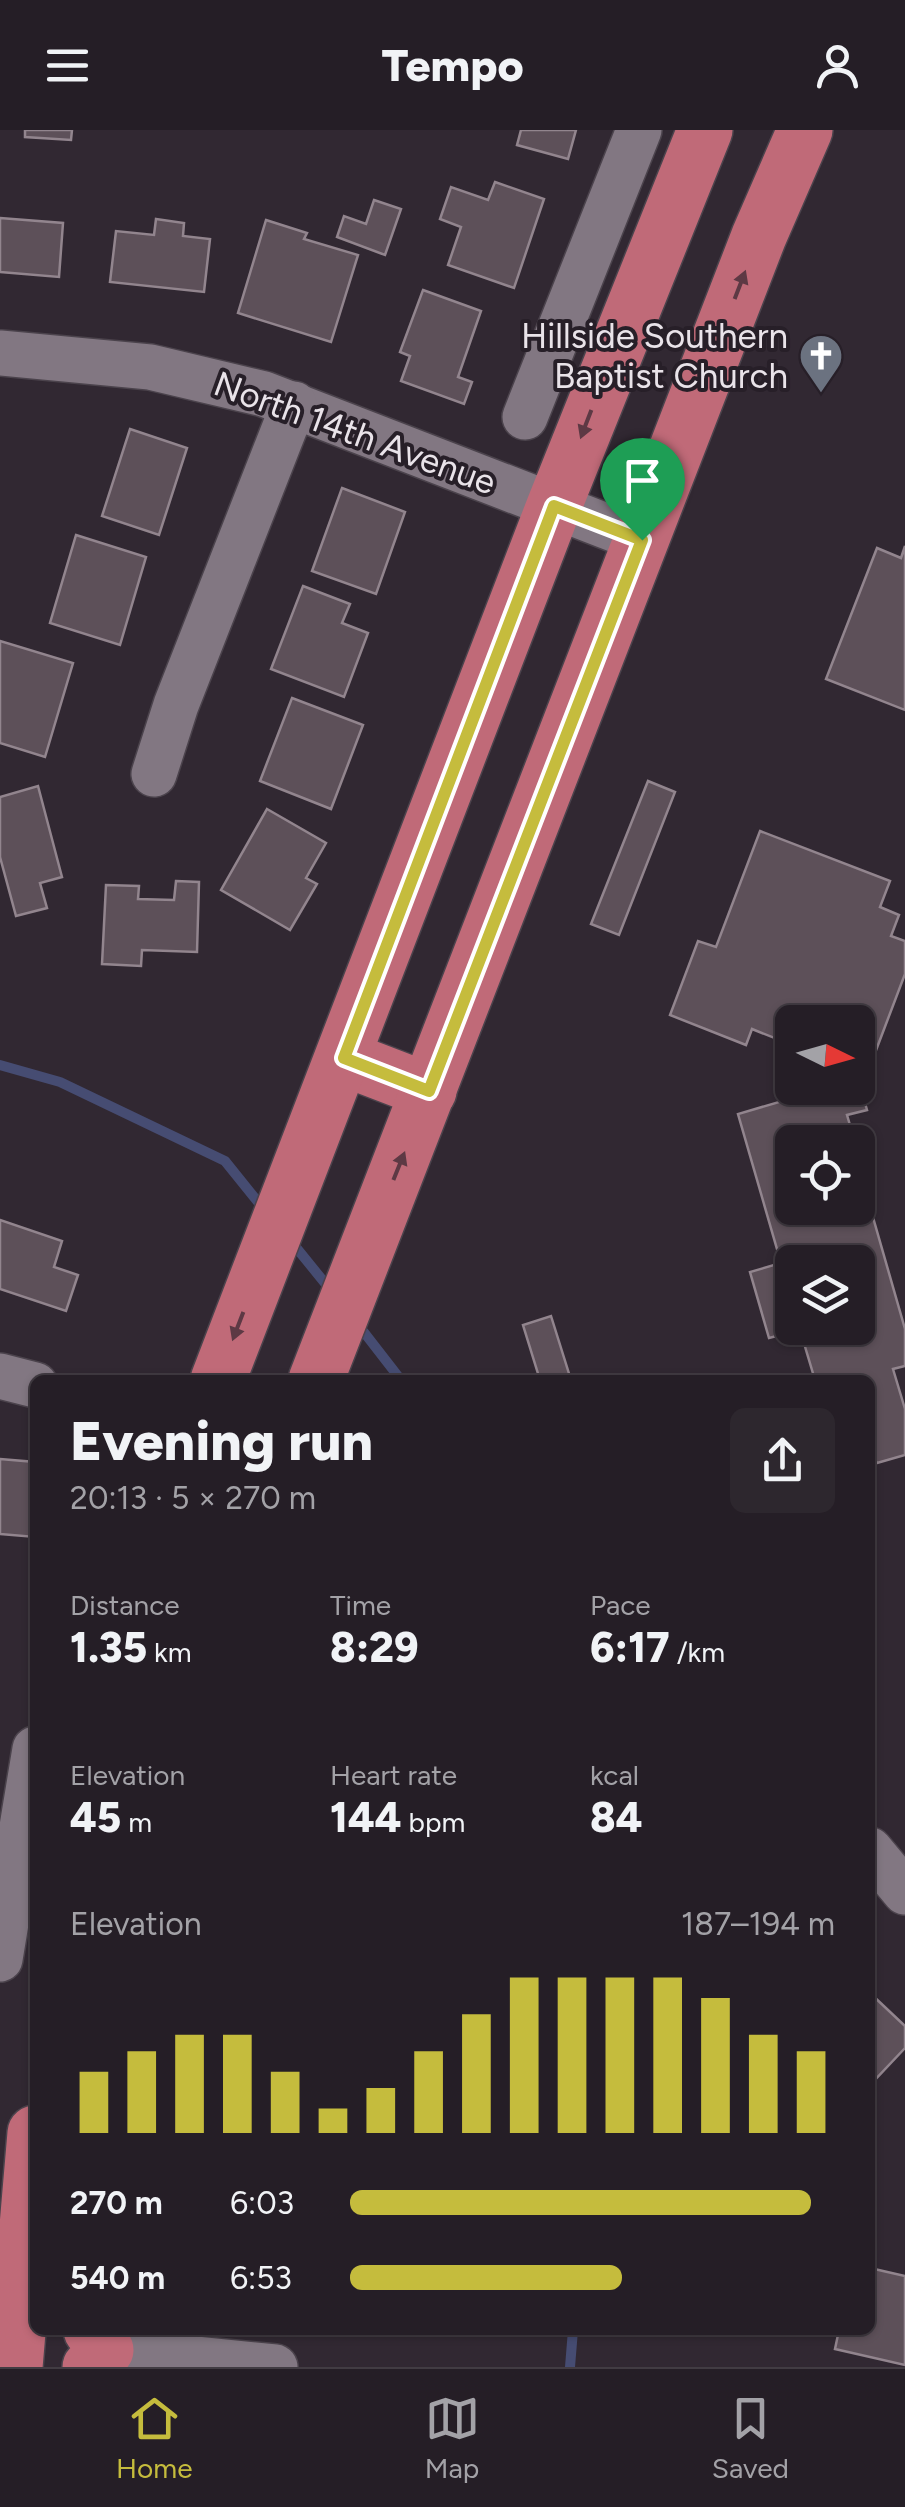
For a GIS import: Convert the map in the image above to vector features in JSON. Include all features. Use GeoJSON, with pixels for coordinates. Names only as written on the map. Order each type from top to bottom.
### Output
{"type":"FeatureCollection","features":[{"type":"Feature","properties":{"kind":"main road"},"geometry":{"type":"LineString","coordinates":[[220,1375],[554,506],[705,130]]}},
{"type":"Feature","properties":{"kind":"main road"},"geometry":{"type":"LineString","coordinates":[[322,1364],[804,130]]}},
{"type":"Feature","properties":{"kind":"main road"},"geometry":{"type":"LineString","coordinates":[[344,1058],[429,1091]]}},
{"type":"Feature","properties":{"kind":"main road"},"geometry":{"type":"LineString","coordinates":[[15,2367],[30,2192]]}},
{"type":"Feature","properties":{"kind":"street"},"geometry":{"type":"LineString","coordinates":[[525,418],[639,130]]}},
{"type":"Feature","properties":{"kind":"street"},"geometry":{"type":"LineString","coordinates":[[565,315],[620,339]]}},
{"type":"Feature","properties":{"kind":"street","name":"North 14th Avenue"},"geometry":{"type":"LineString","coordinates":[[0,353],[150,367],[294,404],[642,540]]}},
{"type":"Feature","properties":{"kind":"street"},"geometry":{"type":"LineString","coordinates":[[154,774],[294,404]]}},
{"type":"Feature","properties":{"kind":"street"},"geometry":{"type":"LineString","coordinates":[[0,1376],[30,1384]]}},
{"type":"Feature","properties":{"kind":"street"},"geometry":{"type":"LineString","coordinates":[[0,1959],[25,1767]]}},
{"type":"Feature","properties":{"kind":"street"},"geometry":{"type":"LineString","coordinates":[[875,1856],[905,1892]]}},
{"type":"Feature","properties":{"kind":"street"},"geometry":{"type":"LineString","coordinates":[[100,2349],[275,2367]]}},
{"type":"Feature","properties":{"kind":"building"},"geometry":{"type":"Polygon","coordinates":[[[25,130],[72,130],[71,140],[25,137],[25,130]]]}},
{"type":"Feature","properties":{"kind":"building"},"geometry":{"type":"Polygon","coordinates":[[[521,130],[576,130],[568,159],[517,145],[521,130]]]}},
{"type":"Feature","properties":{"kind":"building"},"geometry":{"type":"Polygon","coordinates":[[[495,182],[544,199],[514,288],[448,265],[461,227],[440,219],[451,187],[488,200],[495,182]]]}},
{"type":"Feature","properties":{"kind":"building"},"geometry":{"type":"Polygon","coordinates":[[[374,200],[401,209],[385,255],[337,237],[344,216],[366,224],[374,200]]]}},
{"type":"Feature","properties":{"kind":"building"},"geometry":{"type":"Polygon","coordinates":[[[0,218],[63,223],[59,277],[0,272],[0,218]]]}},
{"type":"Feature","properties":{"kind":"building"},"geometry":{"type":"Polygon","coordinates":[[[156,219],[184,223],[183,236],[210,239],[204,292],[110,282],[116,231],[154,235],[156,219]]]}},
{"type":"Feature","properties":{"kind":"building"},"geometry":{"type":"Polygon","coordinates":[[[266,220],[307,233],[304,239],[358,255],[331,342],[238,313],[266,220]]]}},
{"type":"Feature","properties":{"kind":"building"},"geometry":{"type":"Polygon","coordinates":[[[423,290],[481,311],[458,377],[472,382],[464,404],[401,381],[410,356],[400,352],[423,290]]]}},
{"type":"Feature","properties":{"kind":"building"},"geometry":{"type":"Polygon","coordinates":[[[130,429],[187,448],[159,535],[102,516],[130,429]]]}},
{"type":"Feature","properties":{"kind":"building"},"geometry":{"type":"Polygon","coordinates":[[[342,488],[405,512],[376,594],[312,571],[342,488]]]}},
{"type":"Feature","properties":{"kind":"building"},"geometry":{"type":"Polygon","coordinates":[[[76,535],[146,557],[120,645],[50,623],[76,535]]]}},
{"type":"Feature","properties":{"kind":"building"},"geometry":{"type":"Polygon","coordinates":[[[905,546],[905,710],[826,679],[877,548],[901,558],[905,546]]]}},
{"type":"Feature","properties":{"kind":"building"},"geometry":{"type":"Polygon","coordinates":[[[303,586],[350,604],[342,623],[368,633],[344,697],[271,669],[303,586]]]}},
{"type":"Feature","properties":{"kind":"building"},"geometry":{"type":"Polygon","coordinates":[[[0,641],[73,663],[45,757],[0,743],[0,641]]]}},
{"type":"Feature","properties":{"kind":"building"},"geometry":{"type":"Polygon","coordinates":[[[292,698],[363,725],[331,809],[260,781],[292,698]]]}},
{"type":"Feature","properties":{"kind":"building"},"geometry":{"type":"Polygon","coordinates":[[[648,781],[675,792],[619,935],[591,924],[648,781]]]}},
{"type":"Feature","properties":{"kind":"building"},"geometry":{"type":"Polygon","coordinates":[[[38,786],[62,877],[40,883],[47,908],[16,916],[0,857],[0,797],[38,786]]]}},
{"type":"Feature","properties":{"kind":"building"},"geometry":{"type":"Polygon","coordinates":[[[267,809],[326,843],[306,878],[317,884],[290,930],[221,890],[267,809]]]}},
{"type":"Feature","properties":{"kind":"building"},"geometry":{"type":"Polygon","coordinates":[[[760,831],[890,881],[880,907],[899,915],[891,936],[905,941],[905,974],[875,1053],[875,1005],[775,1005],[775,1038],[752,1029],[746,1045],[670,1015],[698,941],[716,947],[760,831]]]}},
{"type":"Feature","properties":{"kind":"building"},"geometry":{"type":"Polygon","coordinates":[[[176,881],[199,882],[197,952],[142,950],[141,966],[102,964],[106,885],[139,886],[138,899],[174,900],[176,881]]]}},
{"type":"Feature","properties":{"kind":"building"},"geometry":{"type":"Polygon","coordinates":[[[775,1103],[866,1105],[867,1110],[847,1115],[850,1125],[775,1125],[775,1225],[875,1224],[905,1329],[905,1366],[893,1369],[905,1409],[905,1455],[877,1463],[875,1459],[875,1375],[814,1375],[804,1345],[875,1345],[875,1245],[776,1245],[738,1114],[775,1103]]]}},
{"type":"Feature","properties":{"kind":"building"},"geometry":{"type":"Polygon","coordinates":[[[0,1220],[62,1241],[54,1267],[78,1275],[66,1311],[0,1289],[0,1220]]]}},
{"type":"Feature","properties":{"kind":"building"},"geometry":{"type":"Polygon","coordinates":[[[775,1265],[775,1336],[769,1338],[750,1272],[775,1265]]]}},
{"type":"Feature","properties":{"kind":"building"},"geometry":{"type":"Polygon","coordinates":[[[551,1316],[569,1375],[538,1375],[523,1325],[551,1316]]]}},
{"type":"Feature","properties":{"kind":"building"},"geometry":{"type":"Polygon","coordinates":[[[0,1459],[30,1462],[30,1537],[0,1534],[0,1459]]]}},
{"type":"Feature","properties":{"kind":"building"},"geometry":{"type":"Polygon","coordinates":[[[875,1998],[905,2026],[905,2048],[875,2080],[875,1998]]]}},
{"type":"Feature","properties":{"kind":"building"},"geometry":{"type":"Polygon","coordinates":[[[875,2269],[905,2276],[905,2365],[835,2349],[838,2335],[875,2335],[875,2269]]]}},
{"type":"Feature","properties":{"kind":"waterway"},"geometry":{"type":"LineString","coordinates":[[0,1065],[60,1082],[225,1161],[266,1212]]}},
{"type":"Feature","properties":{"kind":"waterway"},"geometry":{"type":"LineString","coordinates":[[290,1240],[333,1293]]}},
{"type":"Feature","properties":{"kind":"waterway"},"geometry":{"type":"LineString","coordinates":[[356,1322],[397,1375]]}},
{"type":"Feature","properties":{"kind":"waterway"},"geometry":{"type":"LineString","coordinates":[[570,2367],[573,2335]]}},
{"type":"Feature","properties":{"kind":"place","name":"Hillside Southern Baptist Church"},"geometry":{"type":"Point","coordinates":[821,394]}},
{"type":"Feature","properties":{"kind":"route"},"geometry":{"type":"LineString","coordinates":[[554,506],[642,540],[429,1091],[344,1058],[554,506]]}}]}
